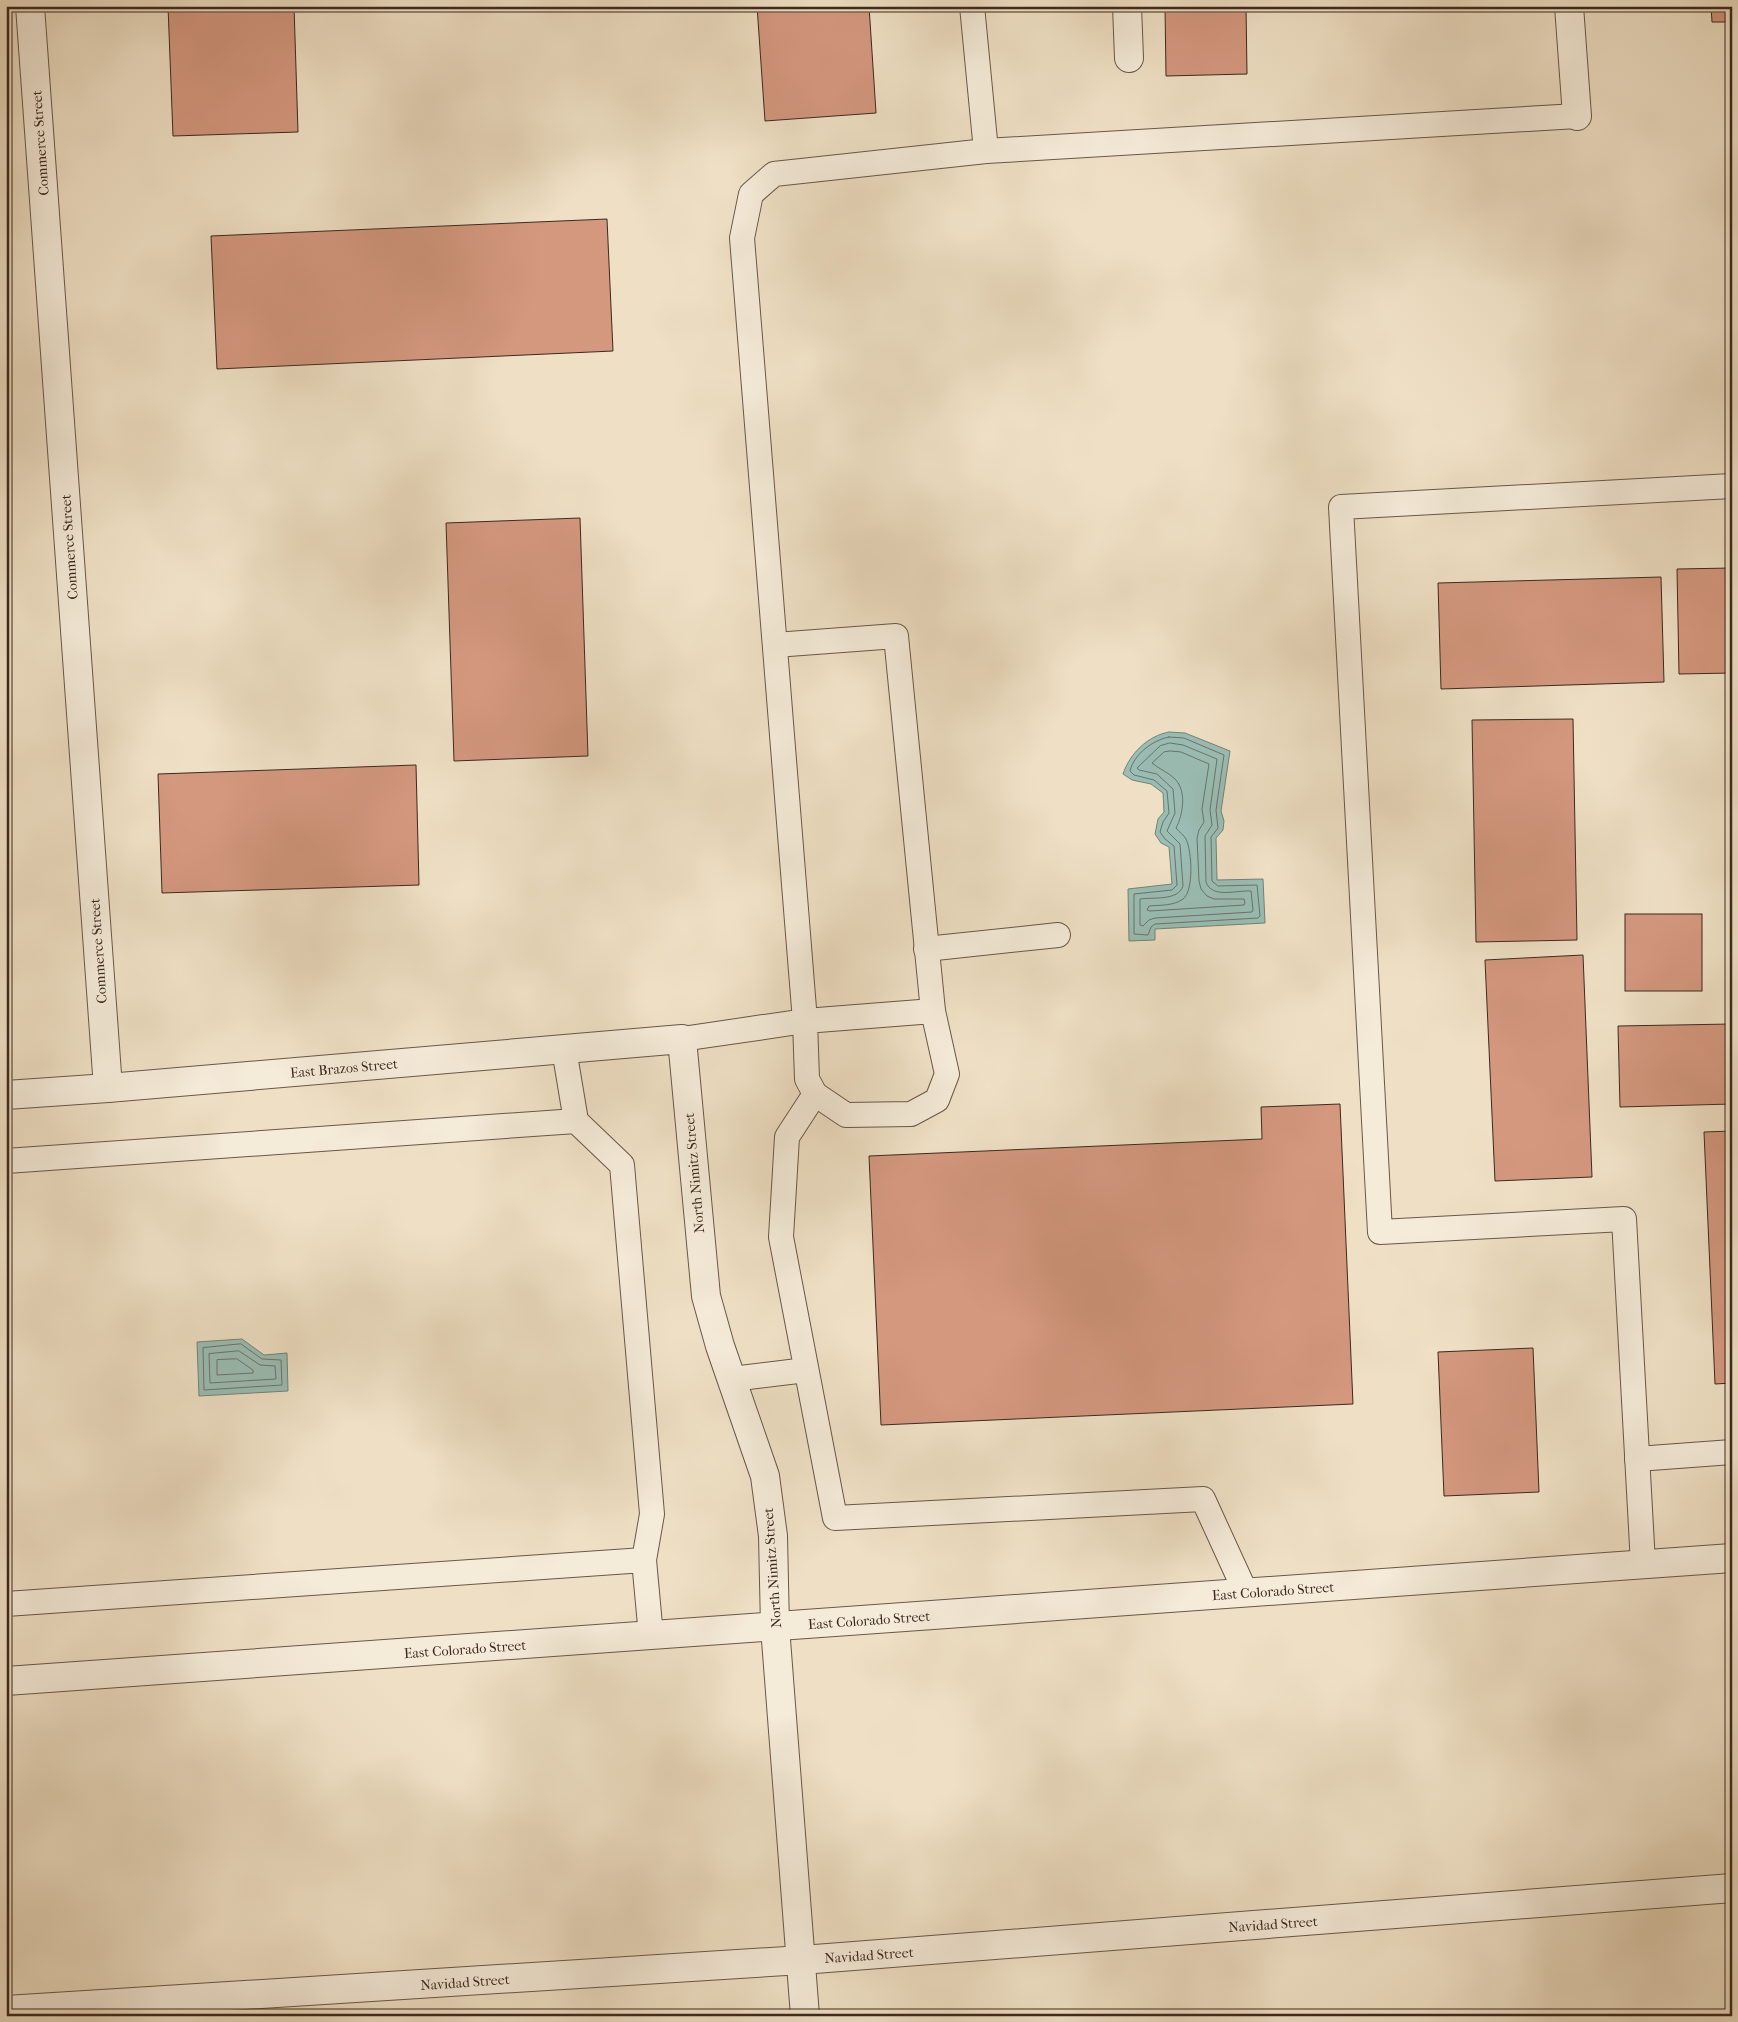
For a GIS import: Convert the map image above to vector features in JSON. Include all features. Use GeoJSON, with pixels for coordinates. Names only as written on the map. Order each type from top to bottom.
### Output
{"type":"FeatureCollection","features":[{"type":"Feature","properties":{"kind":"street","name":"Commerce Street"},"geometry":{"type":"LineString","coordinates":[[30,6],[108,1088]]}},
{"type":"Feature","properties":{"kind":"street"},"geometry":{"type":"LineString","coordinates":[[1127,6],[1129,58]]}},
{"type":"Feature","properties":{"kind":"street"},"geometry":{"type":"LineString","coordinates":[[1569,6],[1577,116]]}},
{"type":"Feature","properties":{"kind":"street","name":"East Brazos Street"},"geometry":{"type":"LineString","coordinates":[[6,1094],[108,1088],[682,1039]]}},
{"type":"Feature","properties":{"kind":"street","name":"North Nimitz Street"},"geometry":{"type":"LineString","coordinates":[[682,1039],[706,1296],[720,1346],[765,1476],[772,1536],[775,1627],[805,2016]]}},
{"type":"Feature","properties":{"kind":"street","name":"East Colorado Street"},"geometry":{"type":"LineString","coordinates":[[6,1681],[1732,1558]]}},
{"type":"Feature","properties":{"kind":"street","name":"Navidad Street"},"geometry":{"type":"LineString","coordinates":[[6,2010],[802,1960],[1732,1888]]}},
{"type":"Feature","properties":{"kind":"lane"},"geometry":{"type":"LineString","coordinates":[[972,6],[986,151]]}},
{"type":"Feature","properties":{"kind":"lane"},"geometry":{"type":"LineString","coordinates":[[775,645],[896,636],[932,1011],[947,1074],[936,1100],[911,1114],[846,1115],[815,1094],[807,1079],[805,1021],[742,238],[751,194],[774,174],[986,151],[1577,116]]}},
{"type":"Feature","properties":{"kind":"lane"},"geometry":{"type":"LineString","coordinates":[[1643,1564],[1624,1219],[1380,1232],[1341,507],[1732,486]]}},
{"type":"Feature","properties":{"kind":"lane"},"geometry":{"type":"LineString","coordinates":[[926,949],[1058,935]]}},
{"type":"Feature","properties":{"kind":"lane"},"geometry":{"type":"LineString","coordinates":[[682,1039],[805,1021],[932,1011]]}},
{"type":"Feature","properties":{"kind":"lane"},"geometry":{"type":"LineString","coordinates":[[564,1049],[576,1121],[622,1165],[652,1514],[644,1560],[651,1636]]}},
{"type":"Feature","properties":{"kind":"lane"},"geometry":{"type":"LineString","coordinates":[[815,1094],[787,1137],[780,1237],[835,1518],[1203,1499],[1246,1593]]}},
{"type":"Feature","properties":{"kind":"lane"},"geometry":{"type":"LineString","coordinates":[[6,1161],[576,1121]]}},
{"type":"Feature","properties":{"kind":"lane"},"geometry":{"type":"LineString","coordinates":[[732,1379],[806,1370]]}},
{"type":"Feature","properties":{"kind":"lane"},"geometry":{"type":"LineString","coordinates":[[1638,1459],[1732,1452]]}},
{"type":"Feature","properties":{"kind":"lane"},"geometry":{"type":"LineString","coordinates":[[6,1604],[644,1560]]}},
{"type":"Feature","properties":{"kind":"water"},"geometry":{"type":"Polygon","coordinates":[[[1169,732],[1185,733],[1230,751],[1221,811],[1224,821],[1223,830],[1216,838],[1217,880],[1263,879],[1265,923],[1155,929],[1155,940],[1129,941],[1128,889],[1172,884],[1169,847],[1161,843],[1155,834],[1158,819],[1164,812],[1163,793],[1151,784],[1132,780],[1123,774],[1130,759],[1141,747],[1154,737],[1169,732]]]}},
{"type":"Feature","properties":{"kind":"water"},"geometry":{"type":"Polygon","coordinates":[[[242,1339],[264,1355],[287,1353],[288,1391],[199,1396],[197,1342],[242,1339]]]}},
{"type":"Feature","properties":{"kind":"building"},"geometry":{"type":"Polygon","coordinates":[[[168,6],[294,6],[298,132],[173,136],[168,6]]]}},
{"type":"Feature","properties":{"kind":"building"},"geometry":{"type":"Polygon","coordinates":[[[757,6],[869,6],[876,113],[765,121],[757,6]]]}},
{"type":"Feature","properties":{"kind":"building"},"geometry":{"type":"Polygon","coordinates":[[[1165,6],[1246,6],[1247,74],[1166,76],[1165,6]]]}},
{"type":"Feature","properties":{"kind":"building"},"geometry":{"type":"Polygon","coordinates":[[[1711,6],[1732,6],[1732,22],[1712,22],[1711,6]]]}},
{"type":"Feature","properties":{"kind":"building"},"geometry":{"type":"Polygon","coordinates":[[[607,219],[613,351],[217,369],[211,236],[607,219]]]}},
{"type":"Feature","properties":{"kind":"building"},"geometry":{"type":"Polygon","coordinates":[[[580,518],[588,756],[454,761],[446,523],[580,518]]]}},
{"type":"Feature","properties":{"kind":"building"},"geometry":{"type":"Polygon","coordinates":[[[1732,568],[1732,673],[1679,674],[1677,569],[1732,568]]]}},
{"type":"Feature","properties":{"kind":"building"},"geometry":{"type":"Polygon","coordinates":[[[1661,577],[1664,682],[1441,689],[1438,583],[1661,577]]]}},
{"type":"Feature","properties":{"kind":"building"},"geometry":{"type":"Polygon","coordinates":[[[1573,719],[1577,940],[1476,942],[1472,720],[1573,719]]]}},
{"type":"Feature","properties":{"kind":"building"},"geometry":{"type":"Polygon","coordinates":[[[416,765],[419,885],[162,893],[158,774],[416,765]]]}},
{"type":"Feature","properties":{"kind":"building"},"geometry":{"type":"Polygon","coordinates":[[[1625,914],[1702,914],[1702,991],[1625,991],[1625,914]]]}},
{"type":"Feature","properties":{"kind":"building"},"geometry":{"type":"Polygon","coordinates":[[[1583,955],[1592,1177],[1495,1181],[1485,960],[1583,955]]]}},
{"type":"Feature","properties":{"kind":"building"},"geometry":{"type":"Polygon","coordinates":[[[1732,1024],[1732,1104],[1620,1107],[1618,1026],[1732,1024]]]}},
{"type":"Feature","properties":{"kind":"building"},"geometry":{"type":"Polygon","coordinates":[[[1340,1104],[1353,1404],[881,1425],[869,1156],[1262,1139],[1261,1107],[1340,1104]]]}},
{"type":"Feature","properties":{"kind":"building"},"geometry":{"type":"Polygon","coordinates":[[[1732,1131],[1732,1383],[1715,1384],[1704,1132],[1732,1131]]]}},
{"type":"Feature","properties":{"kind":"building"},"geometry":{"type":"Polygon","coordinates":[[[1533,1348],[1539,1492],[1444,1496],[1438,1352],[1533,1348]]]}}]}
